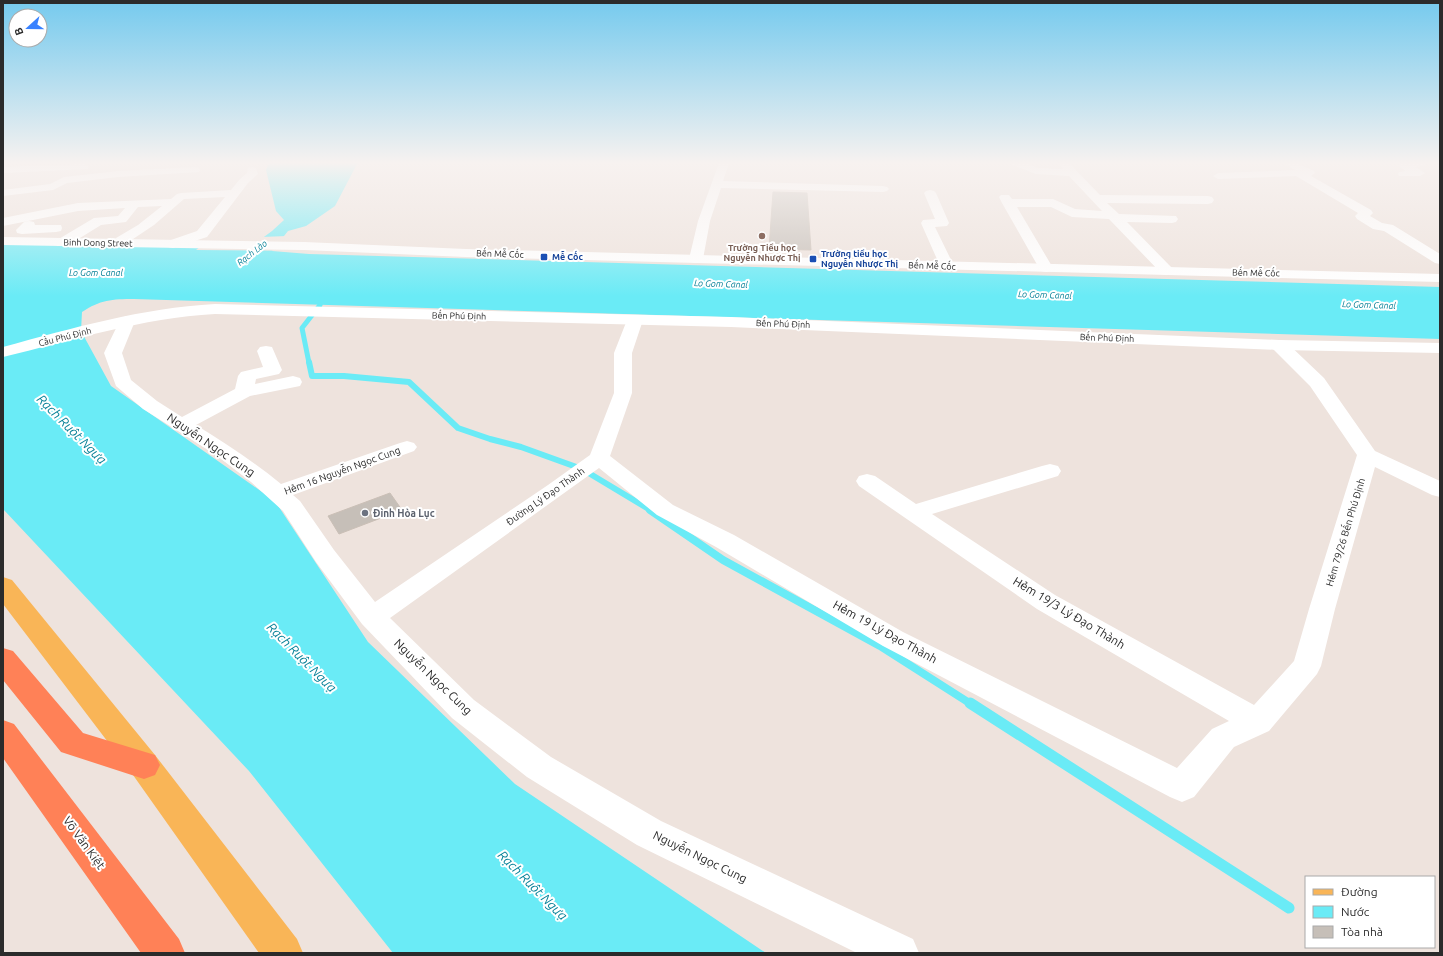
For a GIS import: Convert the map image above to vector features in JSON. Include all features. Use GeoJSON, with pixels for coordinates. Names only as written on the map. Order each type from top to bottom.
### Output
{"type":"FeatureCollection","features":[{"type":"Feature","properties":{"kind":"highway"},"geometry":{"type":"LineString","coordinates":[[3,659],[72,743],[144,765]]}},
{"type":"Feature","properties":{"kind":"highway","name":"Võ Văn Kiệt"},"geometry":{"type":"LineString","coordinates":[[3,733],[165,953]]}},
{"type":"Feature","properties":{"kind":"main road"},"geometry":{"type":"LineString","coordinates":[[3,586],[144,765],[283,953]]}},
{"type":"Feature","properties":{"kind":"street"},"geometry":{"type":"LineString","coordinates":[[3,222],[70,208]]}},
{"type":"Feature","properties":{"kind":"street"},"geometry":{"type":"LineString","coordinates":[[62,243],[98,221],[122,219],[133,208]]}},
{"type":"Feature","properties":{"kind":"street"},"geometry":{"type":"LineString","coordinates":[[116,244],[137,232],[168,208]]}},
{"type":"Feature","properties":{"kind":"street"},"geometry":{"type":"LineString","coordinates":[[173,244],[202,234],[223,208]]}},
{"type":"Feature","properties":{"kind":"street"},"geometry":{"type":"LineString","coordinates":[[696,259],[708,208]]}},
{"type":"Feature","properties":{"kind":"street"},"geometry":{"type":"LineString","coordinates":[[936,208],[943,224],[927,223],[947,266]]}},
{"type":"Feature","properties":{"kind":"street"},"geometry":{"type":"LineString","coordinates":[[1011,208],[1046,268]]}},
{"type":"Feature","properties":{"kind":"street"},"geometry":{"type":"LineString","coordinates":[[1061,208],[1072,213],[1172,219]]}},
{"type":"Feature","properties":{"kind":"street"},"geometry":{"type":"LineString","coordinates":[[1105,208],[1166,271]]}},
{"type":"Feature","properties":{"kind":"street"},"geometry":{"type":"LineString","coordinates":[[1358,208],[1367,213],[1361,216],[1378,226],[1388,228],[1440,260]]}},
{"type":"Feature","properties":{"kind":"street"},"geometry":{"type":"LineString","coordinates":[[10,242],[35,226],[56,228]]}},
{"type":"Feature","properties":{"kind":"street","name":"Binh Dong Street"},"geometry":{"type":"LineString","coordinates":[[10,242],[192,244]]}},
{"type":"Feature","properties":{"kind":"street","name":"Bến Mễ Cốc"},"geometry":{"type":"LineString","coordinates":[[192,244],[304,246],[466,253],[1440,278]]}},
{"type":"Feature","properties":{"kind":"street","name":"Bến Phú Định"},"geometry":{"type":"LineString","coordinates":[[127,321],[198,309],[270,310],[747,323],[1279,345],[1440,348]]}},
{"type":"Feature","properties":{"kind":"street"},"geometry":{"type":"LineString","coordinates":[[599,458],[623,393],[623,353],[635,320]]}},
{"type":"Feature","properties":{"kind":"street","name":"Cầu Phú Định"},"geometry":{"type":"LineString","coordinates":[[3,352],[127,321]]}},
{"type":"Feature","properties":{"kind":"street","name":"Nguyễn Ngọc Cung"},"geometry":{"type":"LineString","coordinates":[[127,321],[113,354],[124,382],[150,405],[183,424],[241,464],[292,506],[325,556],[372,617],[463,709],[539,767],[649,833],[899,953]]}},
{"type":"Feature","properties":{"kind":"street"},"geometry":{"type":"LineString","coordinates":[[1279,345],[1318,382],[1368,455],[1440,490]]}},
{"type":"Feature","properties":{"kind":"street"},"geometry":{"type":"LineString","coordinates":[[244,392],[247,376],[273,370],[266,351]]}},
{"type":"Feature","properties":{"kind":"street"},"geometry":{"type":"LineString","coordinates":[[183,424],[244,392],[293,382]]}},
{"type":"Feature","properties":{"kind":"street","name":"Hẻm 16 Nguyễn Ngọc Cung"},"geometry":{"type":"LineString","coordinates":[[278,493],[407,447]]}},
{"type":"Feature","properties":{"kind":"street","name":"Hẻm 79/26 Bến Phú Định"},"geometry":{"type":"LineString","coordinates":[[1258,722],[1307,666],[1322,609],[1368,455]]}},
{"type":"Feature","properties":{"kind":"street","name":"Đường Lý Đạo Thành"},"geometry":{"type":"LineString","coordinates":[[372,617],[599,458]]}},
{"type":"Feature","properties":{"kind":"street","name":"Hẻm 19 Lý Đạo Thành"},"geometry":{"type":"LineString","coordinates":[[599,458],[665,510],[732,545],[893,639],[1182,787],[1223,738],[1258,722]]}},
{"type":"Feature","properties":{"kind":"street"},"geometry":{"type":"LineString","coordinates":[[914,512],[1050,471]]}},
{"type":"Feature","properties":{"kind":"street","name":"Hẻm 19/3 Lý Đạo Thành"},"geometry":{"type":"LineString","coordinates":[[867,481],[1046,602],[1258,722]]}},
{"type":"Feature","properties":{"kind":"water"},"geometry":{"type":"Polygon","coordinates":[[[275,208],[333,208],[306,226],[288,231],[272,251],[309,254],[1440,287],[1440,339],[134,299],[106,301],[88,308],[82,312],[81,331],[111,386],[275,501],[368,642],[515,784],[766,953],[393,953],[249,771],[3,509],[3,245],[249,248],[284,220],[276,211],[275,208]]]}},
{"type":"Feature","properties":{"kind":"pier"},"geometry":{"type":"Polygon","coordinates":[[[287,236],[276,249],[301,251],[196,250],[201,246],[248,246],[261,237],[287,236]]]}},
{"type":"Feature","properties":{"kind":"building"},"geometry":{"type":"Polygon","coordinates":[[[772,208],[808,208],[811,250],[769,249],[772,208]]]}},
{"type":"Feature","properties":{"kind":"building","name":"Đình Hòa Lục"},"geometry":{"type":"Polygon","coordinates":[[[390,493],[402,510],[339,534],[328,516],[390,493]]]}},
{"type":"Feature","properties":{"kind":"waterway"},"geometry":{"type":"LineString","coordinates":[[309,363],[302,328],[320,305],[322,297]]}},
{"type":"Feature","properties":{"kind":"waterway"},"geometry":{"type":"LineString","coordinates":[[309,362],[312,376],[344,376],[409,382],[458,428],[490,439],[521,447],[582,469],[652,511]]}},
{"type":"Feature","properties":{"kind":"waterway"},"geometry":{"type":"LineString","coordinates":[[650,510],[723,560],[880,646],[971,704]]}},
{"type":"Feature","properties":{"kind":"waterway"},"geometry":{"type":"LineString","coordinates":[[970,703],[1289,908]]}},
{"type":"Feature","properties":{"kind":"place","name":"Trường Tiểu học Nguyễn Nhược Thị"},"geometry":{"type":"Point","coordinates":[762,236]}},
{"type":"Feature","properties":{"kind":"place","name":"Mễ Cốc"},"geometry":{"type":"Point","coordinates":[544,257]}},
{"type":"Feature","properties":{"kind":"place","name":"Trường tiểu học Nguyễn Nhược Thị"},"geometry":{"type":"Point","coordinates":[813,259]}},
{"type":"Feature","properties":{"kind":"place","name":"Đình Hòa Lục"},"geometry":{"type":"Point","coordinates":[365,513]}},
{"type":"Feature","properties":{"kind":"water label","name":"Rạch Lào"},"geometry":{"type":"Point","coordinates":[252,253]}},
{"type":"Feature","properties":{"kind":"water label","name":"Lo Gom Canal"},"geometry":{"type":"Point","coordinates":[96,273]}},
{"type":"Feature","properties":{"kind":"water label","name":"Lo Gom Canal"},"geometry":{"type":"Point","coordinates":[721,284]}},
{"type":"Feature","properties":{"kind":"water label","name":"Lo Gom Canal"},"geometry":{"type":"Point","coordinates":[1045,295]}},
{"type":"Feature","properties":{"kind":"water label","name":"Lo Gom Canal"},"geometry":{"type":"Point","coordinates":[1369,305]}},
{"type":"Feature","properties":{"kind":"water label","name":"Rạch Ruột Ngựa"},"geometry":{"type":"Point","coordinates":[72,429]}},
{"type":"Feature","properties":{"kind":"water label","name":"Rạch Ruột Ngựa"},"geometry":{"type":"Point","coordinates":[302,657]}},
{"type":"Feature","properties":{"kind":"water label","name":"Rạch Ruột Ngựa"},"geometry":{"type":"Point","coordinates":[533,885]}}]}
